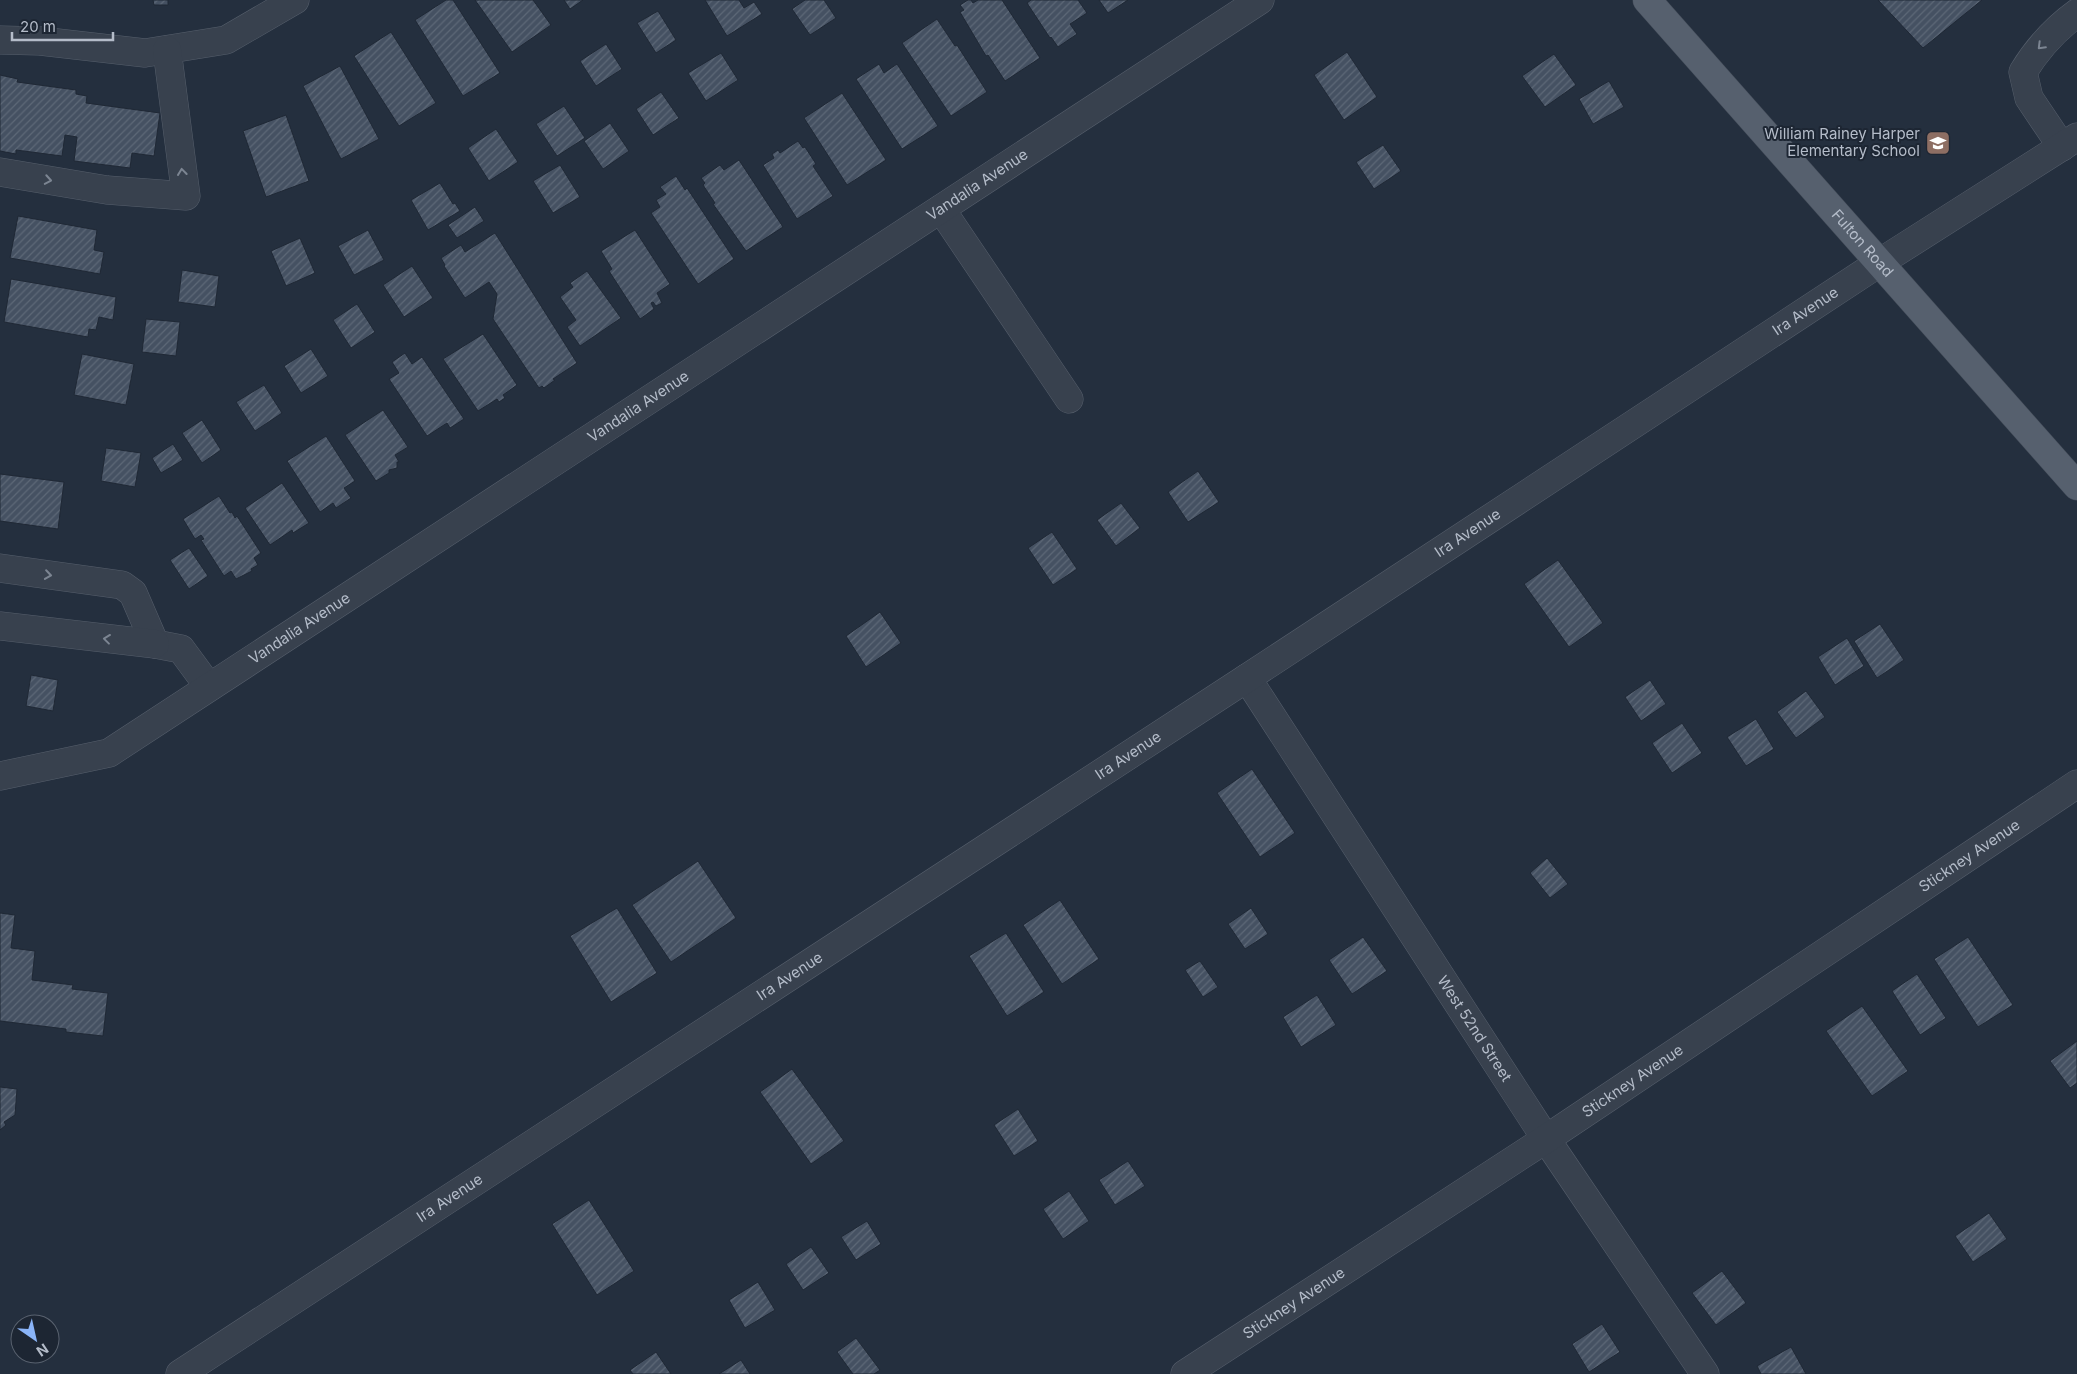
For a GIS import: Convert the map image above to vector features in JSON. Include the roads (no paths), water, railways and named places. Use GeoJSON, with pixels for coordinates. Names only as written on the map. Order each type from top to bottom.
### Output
{"type":"FeatureCollection","features":[{"type":"Feature","properties":{"kind":"main road","name":"Fulton Road"},"geometry":{"type":"LineString","coordinates":[[1647,0],[2077,486]]}},
{"type":"Feature","properties":{"kind":"street"},"geometry":{"type":"LineString","coordinates":[[0,40],[40,41],[145,53],[226,40],[295,0]]}},
{"type":"Feature","properties":{"kind":"street","name":"Vandalia Avenue"},"geometry":{"type":"LineString","coordinates":[[0,776],[109,753],[1260,0]]}},
{"type":"Feature","properties":{"kind":"street"},"geometry":{"type":"LineString","coordinates":[[2069,142],[2029,98],[2023,72],[2035,52],[2066,20],[2077,13]]}},
{"type":"Feature","properties":{"kind":"street"},"geometry":{"type":"LineString","coordinates":[[0,172],[107,190],[186,196],[166,50]]}},
{"type":"Feature","properties":{"kind":"street","name":"Ira Avenue"},"geometry":{"type":"LineString","coordinates":[[180,1374],[1248,678],[1879,263],[2069,142]]}},
{"type":"Feature","properties":{"kind":"street"},"geometry":{"type":"LineString","coordinates":[[941,209],[1068,399]]}},
{"type":"Feature","properties":{"kind":"street"},"geometry":{"type":"LineString","coordinates":[[0,568],[122,585],[133,593],[155,644]]}},
{"type":"Feature","properties":{"kind":"street"},"geometry":{"type":"LineString","coordinates":[[0,626],[155,644],[181,649],[209,687]]}},
{"type":"Feature","properties":{"kind":"street","name":"West 52nd Street"},"geometry":{"type":"LineString","coordinates":[[1248,678],[1546,1139],[1705,1374]]}},
{"type":"Feature","properties":{"kind":"street","name":"Stickney Avenue"},"geometry":{"type":"LineString","coordinates":[[1185,1374],[1546,1139],[2077,784]]}},
{"type":"Feature","properties":{"kind":"place","name":"William Rainey Harper Elementary School"},"geometry":{"type":"Point","coordinates":[1938,143]}}]}
